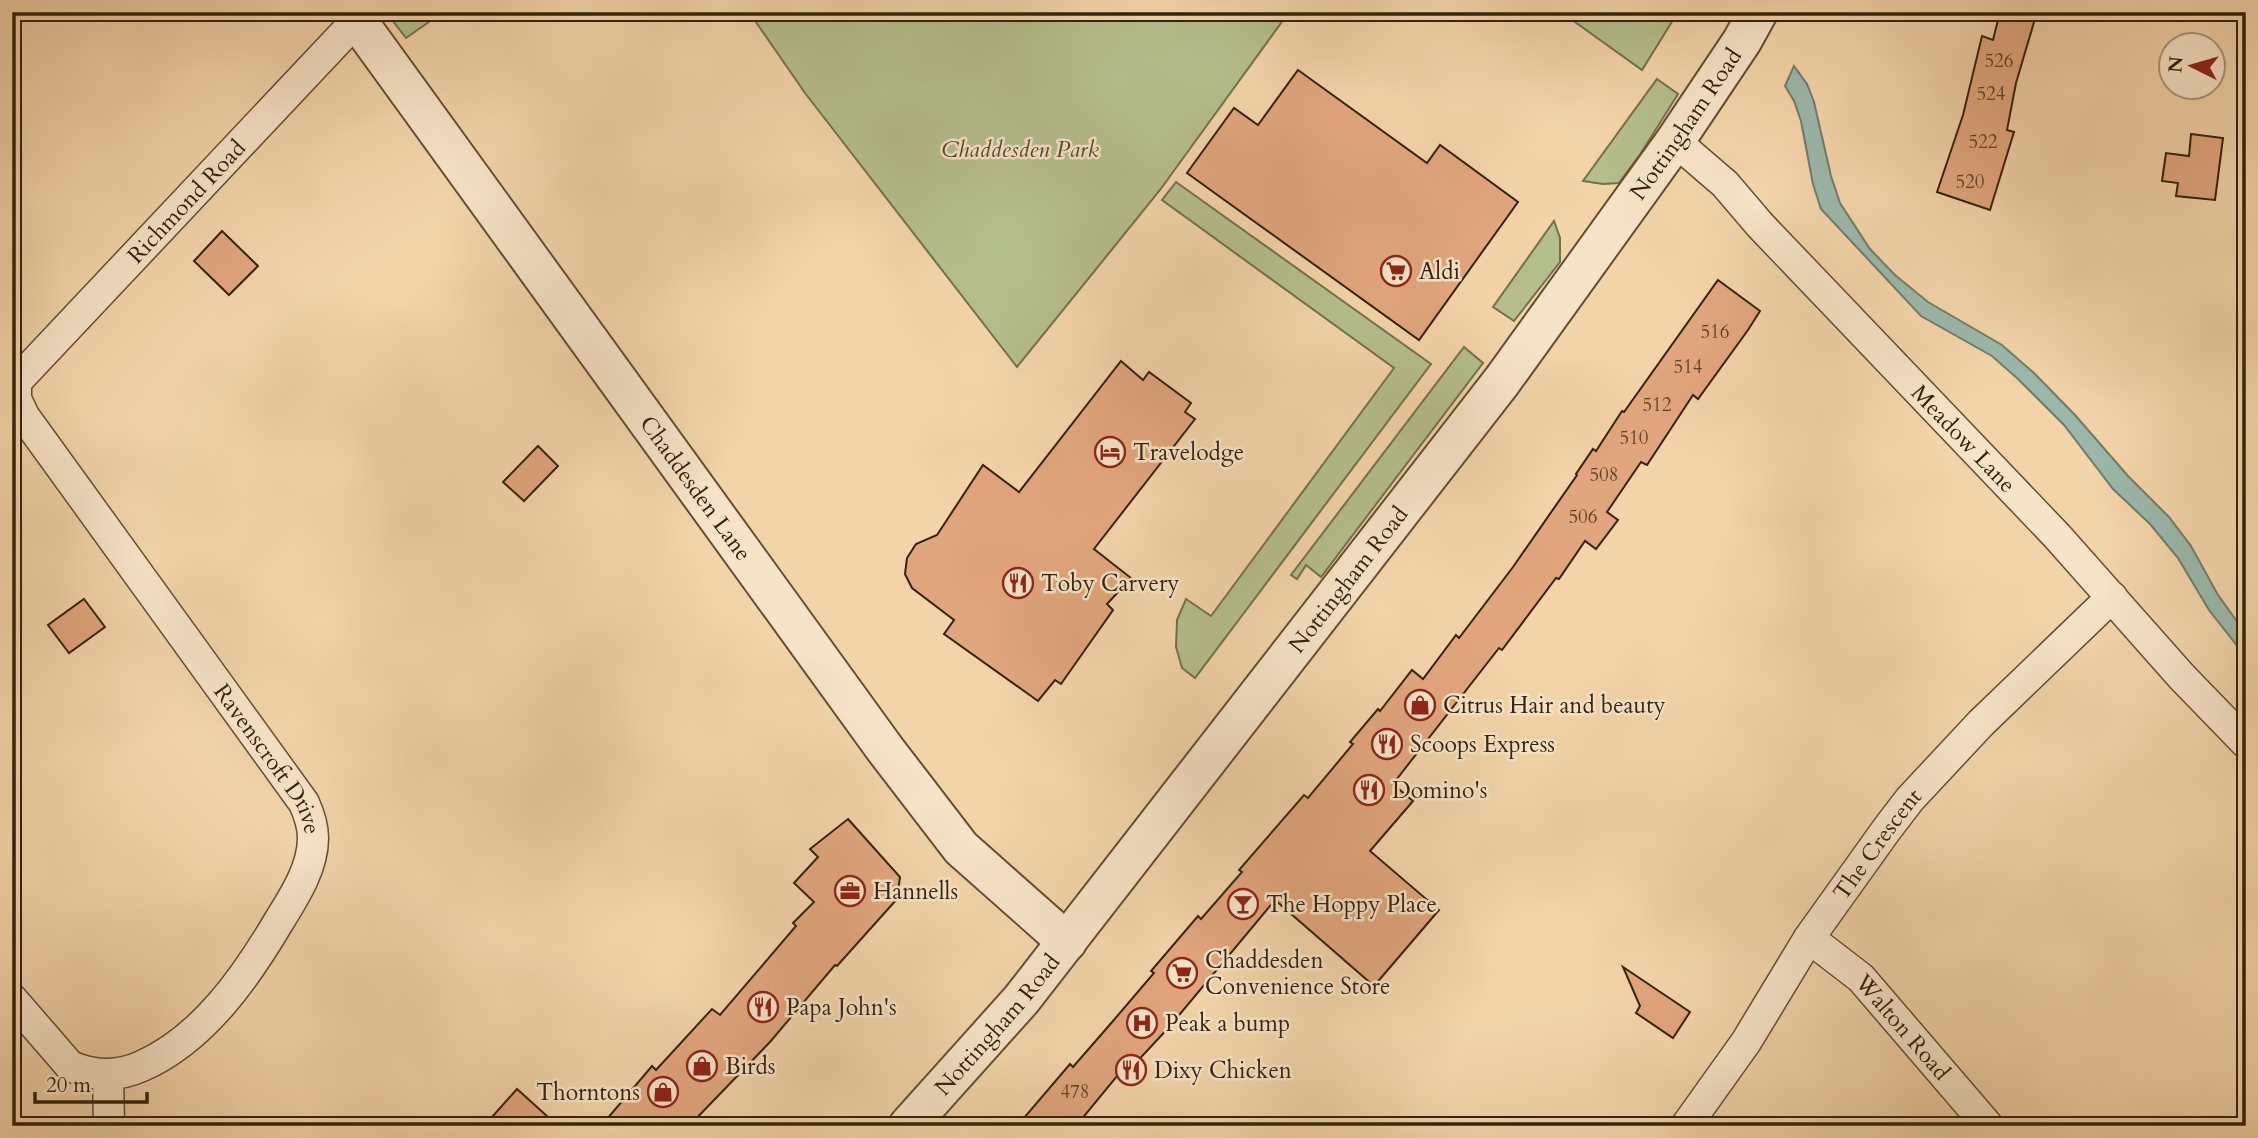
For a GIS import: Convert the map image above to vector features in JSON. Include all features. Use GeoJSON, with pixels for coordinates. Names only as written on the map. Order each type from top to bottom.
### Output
{"type":"FeatureCollection","features":[{"type":"Feature","properties":{"kind":"street","name":"Nottingham Road"},"geometry":{"type":"LineString","coordinates":[[908,1126],[1021,1000],[1494,392],[1675,141],[1742,41],[1758,12]]}},
{"type":"Feature","properties":{"kind":"street","name":"Richmond Road"},"geometry":{"type":"LineString","coordinates":[[14,381],[354,16]]}},
{"type":"Feature","properties":{"kind":"street","name":"Chaddesden Lane"},"geometry":{"type":"LineString","coordinates":[[354,16],[885,749],[961,848],[1067,942]]}},
{"type":"Feature","properties":{"kind":"street","name":"Meadow Lane"},"geometry":{"type":"LineString","coordinates":[[1675,141],[1726,184],[1770,235],[1993,467],[2182,677],[2246,743]]}},
{"type":"Feature","properties":{"kind":"street","name":"Ravenscroft Drive"},"geometry":{"type":"LineString","coordinates":[[12,999],[70,1066],[83,1072],[108,1074],[140,1067],[156,1059],[203,1022],[226,998],[270,936],[302,880],[313,840],[312,826],[304,803],[24,416],[16,399],[14,381]]}},
{"type":"Feature","properties":{"kind":"street","name":"The Crescent"},"geometry":{"type":"LineString","coordinates":[[1686,1126],[1746,1042],[1809,938],[1910,799],[1981,723],[2112,597]]}},
{"type":"Feature","properties":{"kind":"street","name":"Walton Road"},"geometry":{"type":"LineString","coordinates":[[1809,938],[1861,978],[1988,1126]]}},
{"type":"Feature","properties":{"kind":"street"},"geometry":{"type":"LineString","coordinates":[[108,1074],[109,1126]]}},
{"type":"Feature","properties":{"kind":"green space"},"geometry":{"type":"Polygon","coordinates":[[[386,12],[443,12],[406,38],[386,12]]]}},
{"type":"Feature","properties":{"kind":"green space","name":"Chaddesden Park"},"geometry":{"type":"Polygon","coordinates":[[[749,12],[1289,12],[1160,190],[1017,367],[805,93],[749,12]]]}},
{"type":"Feature","properties":{"kind":"green space"},"geometry":{"type":"Polygon","coordinates":[[[1561,12],[1678,12],[1642,70],[1561,12]]]}},
{"type":"Feature","properties":{"kind":"green space"},"geometry":{"type":"Polygon","coordinates":[[[1657,79],[1678,94],[1641,153],[1619,183],[1583,181],[1657,79]]]}},
{"type":"Feature","properties":{"kind":"green space"},"geometry":{"type":"Polygon","coordinates":[[[1176,182],[1431,364],[1195,678],[1182,668],[1176,647],[1177,620],[1186,599],[1211,616],[1394,368],[1162,200],[1176,182]]]}},
{"type":"Feature","properties":{"kind":"green space"},"geometry":{"type":"Polygon","coordinates":[[[1554,221],[1560,238],[1560,262],[1514,321],[1493,307],[1554,221]]]}},
{"type":"Feature","properties":{"kind":"green space"},"geometry":{"type":"Polygon","coordinates":[[[1464,347],[1483,363],[1321,577],[1306,565],[1297,579],[1291,575],[1464,347]]]}},
{"type":"Feature","properties":{"kind":"shaded area"},"geometry":{"type":"Polygon","coordinates":[[[1794,66],[1807,84],[1814,102],[1840,203],[1870,249],[1895,275],[1928,302],[2002,345],[2034,373],[2169,517],[2191,546],[2218,595],[2246,634],[2246,657],[2209,610],[2178,558],[2150,524],[2113,489],[2064,425],[1992,356],[1921,316],[1821,209],[1813,184],[1801,121],[1785,86],[1794,66]]]}},
{"type":"Feature","properties":{"kind":"building"},"geometry":{"type":"Polygon","coordinates":[[[2000,12],[2037,12],[2016,83],[2007,130],[2014,132],[1990,210],[1937,192],[1963,115],[1982,36],[1993,40],[2000,12]]]}},
{"type":"Feature","properties":{"kind":"building","name":"Aldi"},"geometry":{"type":"Polygon","coordinates":[[[1298,70],[1427,163],[1440,145],[1518,202],[1419,340],[1187,173],[1234,108],[1258,125],[1298,70]]]}},
{"type":"Feature","properties":{"kind":"building"},"geometry":{"type":"Polygon","coordinates":[[[2191,134],[2223,138],[2215,200],[2176,196],[2178,183],[2162,181],[2166,153],[2189,156],[2191,134]]]}},
{"type":"Feature","properties":{"kind":"building"},"geometry":{"type":"Polygon","coordinates":[[[222,231],[258,266],[229,295],[194,261],[222,231]]]}},
{"type":"Feature","properties":{"kind":"building"},"geometry":{"type":"Polygon","coordinates":[[[1718,280],[1760,311],[1748,330],[1698,399],[1693,395],[1647,465],[1641,462],[1607,512],[1618,520],[1596,549],[1585,541],[1559,579],[1556,578],[1502,650],[1499,648],[1393,784],[1413,801],[1370,851],[1439,910],[1374,986],[1275,900],[1170,1026],[1121,1079],[1117,1076],[1076,1126],[1017,1126],[1070,1064],[1073,1067],[1113,1021],[1154,973],[1151,971],[1198,916],[1201,919],[1242,872],[1239,870],[1304,795],[1308,798],[1353,744],[1350,742],[1378,709],[1380,711],[1412,670],[1423,679],[1456,635],[1459,638],[1513,567],[1593,449],[1596,451],[1718,280]]]}},
{"type":"Feature","properties":{"kind":"building","name":"Toby Carvery"},"geometry":{"type":"Polygon","coordinates":[[[1121,361],[1143,380],[1149,372],[1191,403],[1185,412],[1195,419],[1094,549],[1131,578],[1107,604],[1113,610],[1061,684],[1055,680],[1038,701],[944,634],[954,620],[912,588],[905,574],[907,558],[916,544],[937,535],[983,465],[1019,492],[1121,361]]]}},
{"type":"Feature","properties":{"kind":"building"},"geometry":{"type":"Polygon","coordinates":[[[538,446],[558,466],[524,501],[503,482],[538,446]]]}},
{"type":"Feature","properties":{"kind":"building"},"geometry":{"type":"Polygon","coordinates":[[[84,599],[105,627],[69,653],[48,625],[84,599]]]}},
{"type":"Feature","properties":{"kind":"building"},"geometry":{"type":"Polygon","coordinates":[[[848,819],[900,877],[897,899],[837,966],[835,965],[770,1042],[689,1126],[601,1126],[652,1066],[656,1070],[712,1009],[720,1015],[796,926],[793,923],[814,902],[794,883],[818,857],[810,849],[848,819]]]}},
{"type":"Feature","properties":{"kind":"building"},"geometry":{"type":"Polygon","coordinates":[[[1623,967],[1690,1012],[1673,1038],[1636,1013],[1640,1006],[1623,967]]]}},
{"type":"Feature","properties":{"kind":"building"},"geometry":{"type":"Polygon","coordinates":[[[517,1089],[558,1126],[484,1126],[517,1089]]]}},
{"type":"Feature","properties":{"kind":"place","name":"Aldi"},"geometry":{"type":"Point","coordinates":[1396,271]}},
{"type":"Feature","properties":{"kind":"place","name":"Travelodge"},"geometry":{"type":"Point","coordinates":[1110,452]}},
{"type":"Feature","properties":{"kind":"place","name":"Toby Carvery"},"geometry":{"type":"Point","coordinates":[1018,583]}},
{"type":"Feature","properties":{"kind":"place","name":"Citrus Hair and beauty"},"geometry":{"type":"Point","coordinates":[1420,705]}},
{"type":"Feature","properties":{"kind":"place","name":"Scoops Express"},"geometry":{"type":"Point","coordinates":[1387,744]}},
{"type":"Feature","properties":{"kind":"place","name":"Domino's"},"geometry":{"type":"Point","coordinates":[1369,790]}},
{"type":"Feature","properties":{"kind":"place","name":"Hannells"},"geometry":{"type":"Point","coordinates":[850,891]}},
{"type":"Feature","properties":{"kind":"place","name":"The Hoppy Place"},"geometry":{"type":"Point","coordinates":[1243,904]}},
{"type":"Feature","properties":{"kind":"place","name":"Chaddesden Convenience Store"},"geometry":{"type":"Point","coordinates":[1182,973]}},
{"type":"Feature","properties":{"kind":"place","name":"Papa John's"},"geometry":{"type":"Point","coordinates":[763,1007]}},
{"type":"Feature","properties":{"kind":"place","name":"Peak a bump"},"geometry":{"type":"Point","coordinates":[1142,1023]}},
{"type":"Feature","properties":{"kind":"place","name":"Birds"},"geometry":{"type":"Point","coordinates":[702,1066]}},
{"type":"Feature","properties":{"kind":"place","name":"Dixy Chicken"},"geometry":{"type":"Point","coordinates":[1131,1070]}},
{"type":"Feature","properties":{"kind":"place","name":"Thorntons"},"geometry":{"type":"Point","coordinates":[663,1092]}}]}
